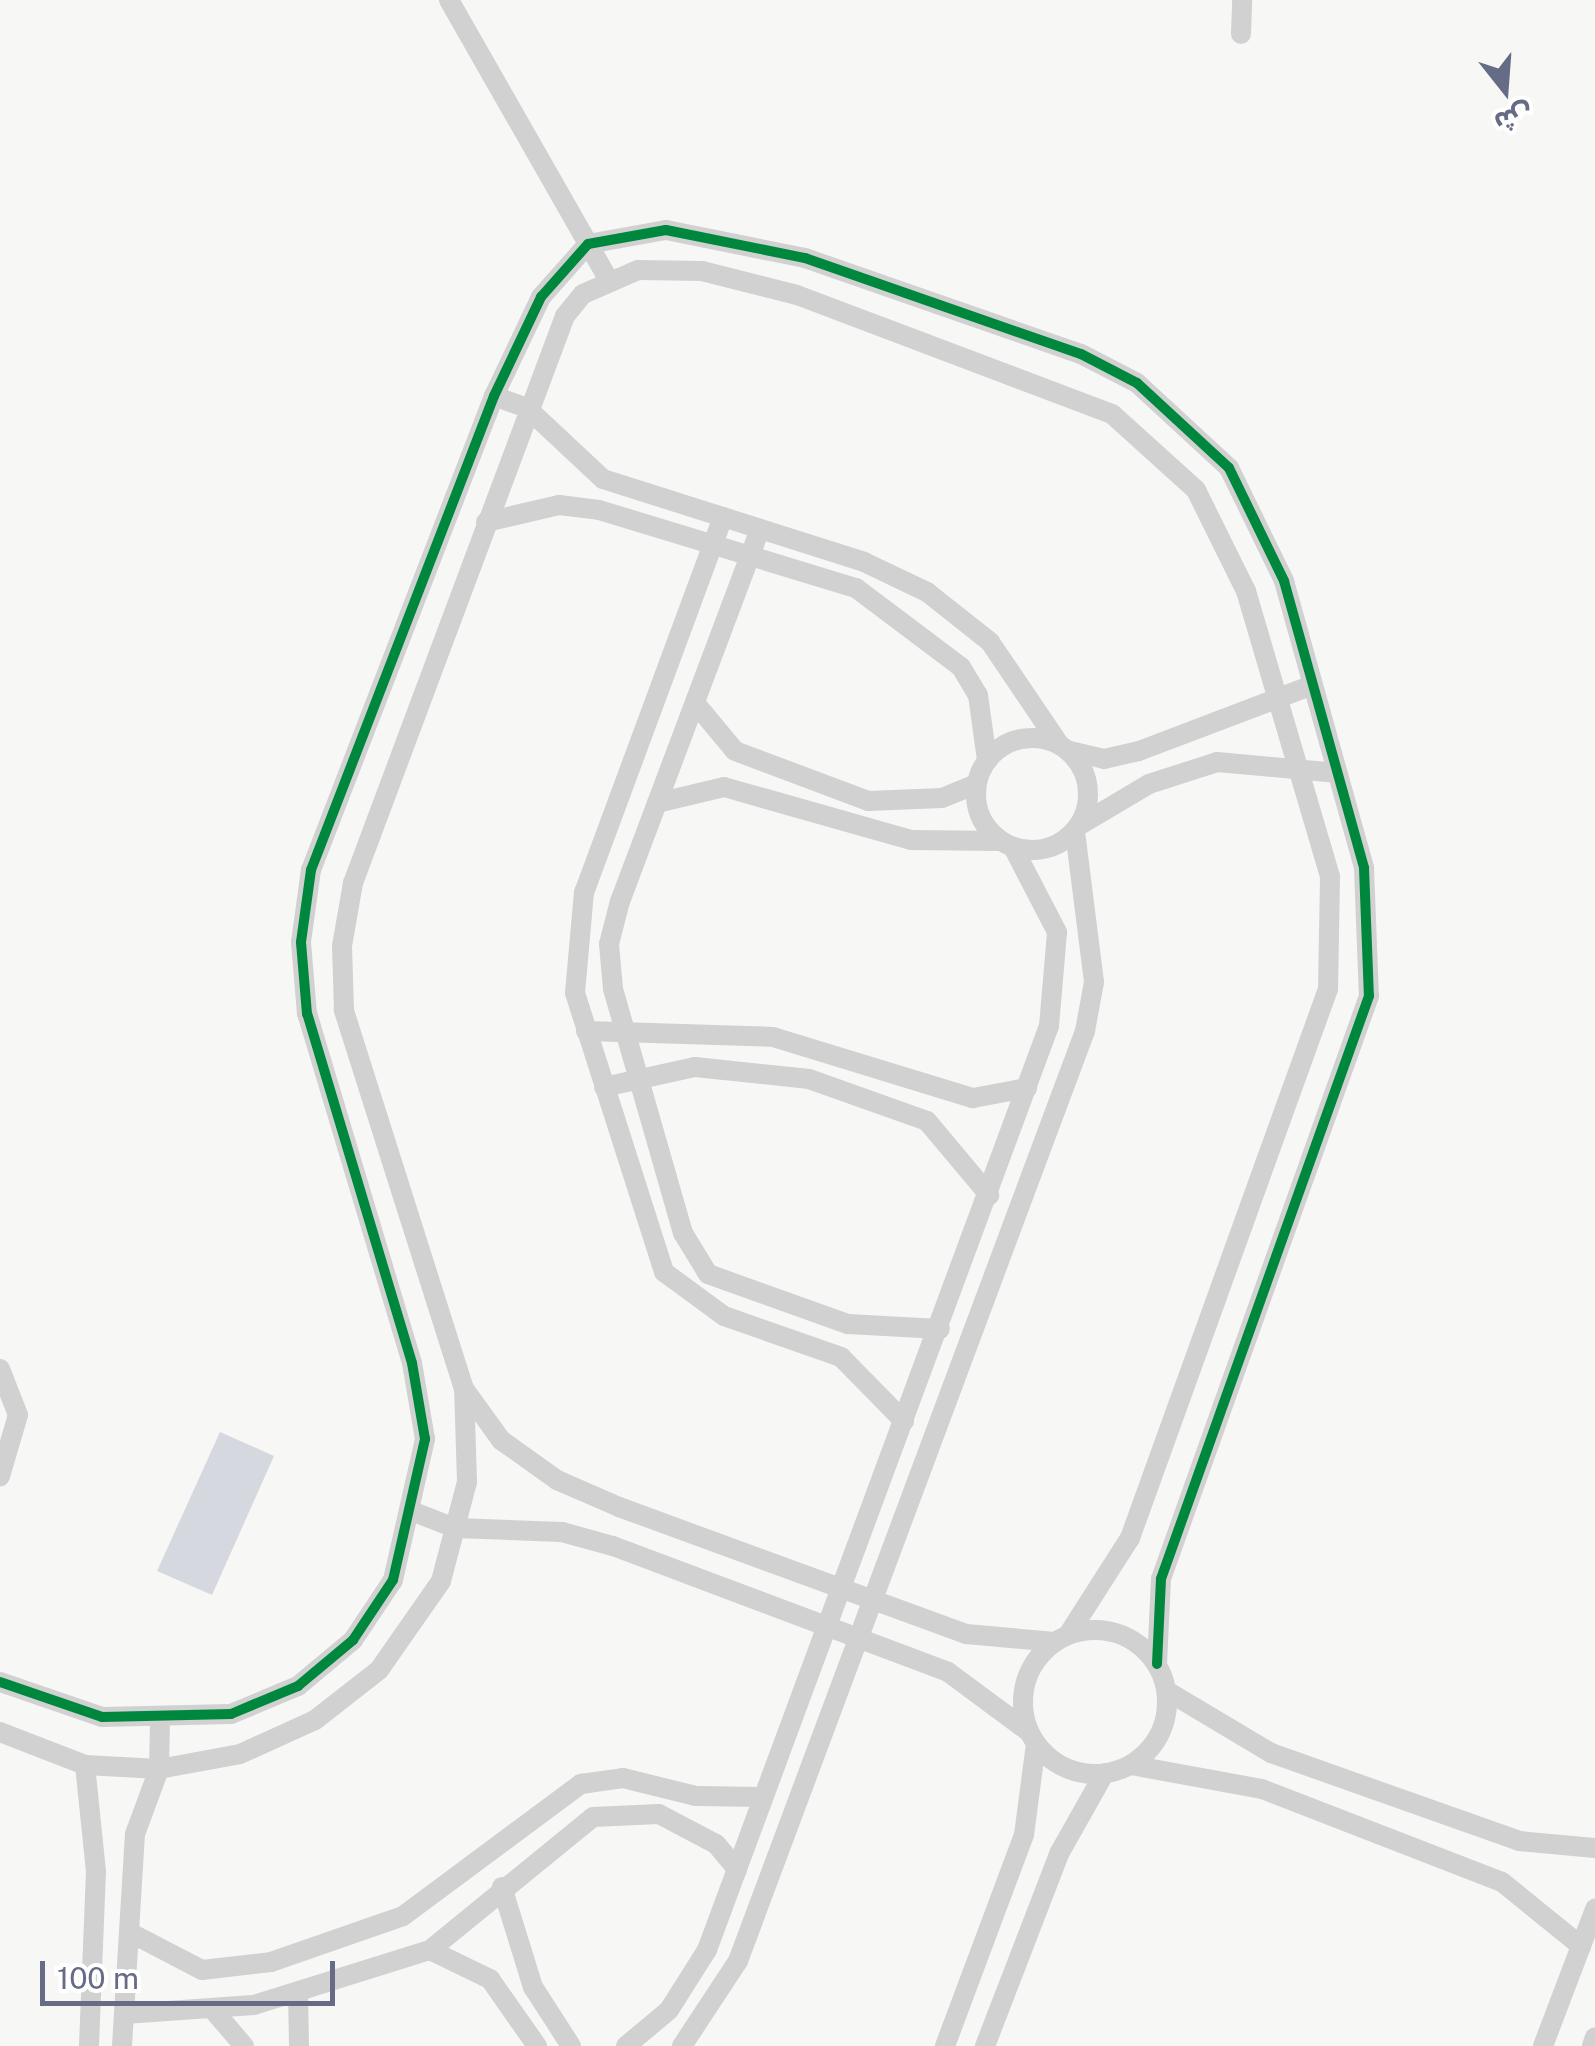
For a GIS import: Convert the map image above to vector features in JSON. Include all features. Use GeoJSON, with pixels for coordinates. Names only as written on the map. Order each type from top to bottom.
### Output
{"type":"FeatureCollection","features":[{"type":"Feature","properties":{"kind":"street"},"geometry":{"type":"LineString","coordinates":[[449,0],[608,279]]}},
{"type":"Feature","properties":{"kind":"street"},"geometry":{"type":"LineString","coordinates":[[1241,34],[1242,0]]}},
{"type":"Feature","properties":{"kind":"street"},"geometry":{"type":"LineString","coordinates":[[0,1682],[102,1717],[160,1722],[231,1714],[298,1686],[353,1640],[393,1580],[414,1512],[426,1440],[412,1363],[307,1014],[301,942],[311,870],[494,396],[541,298],[588,244],[666,230],[805,258],[1081,354],[1137,383],[1197,433],[1262,522],[1313,686],[1364,868],[1369,996],[1161,1579],[1157,1664],[1167,1691],[1160,1734],[1131,1765]]}},
{"type":"Feature","properties":{"kind":"street"},"geometry":{"type":"LineString","coordinates":[[0,1732],[85,1765],[159,1769],[270,1740],[315,1720],[379,1670],[441,1580],[455,1528],[470,1435],[464,1389],[344,1010],[342,946],[353,883],[527,408],[565,316],[608,279],[670,267],[796,296],[1112,414],[1184,476],[1226,538],[1330,877],[1331,952],[1315,1044],[1130,1538],[1062,1639],[1028,1675],[1032,1738],[1024,1836],[944,2046]]}},
{"type":"Feature","properties":{"kind":"street"},"geometry":{"type":"LineString","coordinates":[[494,396],[527,408],[604,479],[864,562],[961,614],[1064,747],[1088,787],[1077,829],[1094,982],[1085,1031],[738,1961],[682,2046]]}},
{"type":"Feature","properties":{"kind":"street"},"geometry":{"type":"LineString","coordinates":[[486,522],[559,505],[856,588],[929,636],[978,695],[987,760]]}},
{"type":"Feature","properties":{"kind":"street"},"geometry":{"type":"LineString","coordinates":[[722,517],[584,892],[574,940],[586,1031],[664,1272],[724,1316],[841,1358],[904,1421]]}},
{"type":"Feature","properties":{"kind":"street"},"geometry":{"type":"LineString","coordinates":[[760,529],[608,944],[622,1025],[690,1252],[708,1274],[848,1324],[940,1328]]}},
{"type":"Feature","properties":{"kind":"street"},"geometry":{"type":"LineString","coordinates":[[626,2046],[690,1982],[989,1196],[1060,979],[1041,886],[1007,844],[985,826],[976,784],[987,760],[1020,738],[1104,759],[1138,752],[1313,686]]}},
{"type":"Feature","properties":{"kind":"street"},"geometry":{"type":"LineString","coordinates":[[695,703],[735,751],[868,801],[924,801],[976,784]]}},
{"type":"Feature","properties":{"kind":"street"},"geometry":{"type":"LineString","coordinates":[[657,802],[724,787],[882,834],[1046,848],[1149,784],[1217,762],[1337,773]]}},
{"type":"Feature","properties":{"kind":"street"},"geometry":{"type":"LineString","coordinates":[[586,1031],[622,1025],[808,1042],[973,1098],[1027,1088]]}},
{"type":"Feature","properties":{"kind":"street"},"geometry":{"type":"LineString","coordinates":[[604,1087],[638,1076],[714,1067],[809,1079],[926,1121],[989,1196]]}},
{"type":"Feature","properties":{"kind":"street"},"geometry":{"type":"LineString","coordinates":[[0,1369],[18,1416],[0,1476]]}},
{"type":"Feature","properties":{"kind":"street"},"geometry":{"type":"LineString","coordinates":[[464,1389],[501,1440],[557,1480],[966,1634],[1062,1639],[1125,1636],[1157,1664]]}},
{"type":"Feature","properties":{"kind":"street"},"geometry":{"type":"LineString","coordinates":[[414,1512],[455,1528],[544,1530],[614,1546],[948,1672],[1066,1768],[1104,1774],[1131,1765],[1248,1784],[1502,1882],[1581,1946]]}},
{"type":"Feature","properties":{"kind":"street"},"geometry":{"type":"LineString","coordinates":[[1167,1691],[1271,1752],[1519,1841],[1595,1848]]}},
{"type":"Feature","properties":{"kind":"street"},"geometry":{"type":"LineString","coordinates":[[122,2046],[135,1834],[159,1769],[160,1722]]}},
{"type":"Feature","properties":{"kind":"street"},"geometry":{"type":"LineString","coordinates":[[85,1765],[96,1871],[89,2046]]}},
{"type":"Feature","properties":{"kind":"street"},"geometry":{"type":"LineString","coordinates":[[985,2046],[1060,1852],[1104,1774]]}},
{"type":"Feature","properties":{"kind":"street"},"geometry":{"type":"LineString","coordinates":[[129,1932],[202,1970],[272,1962],[403,1916],[581,1784],[623,1778],[696,1796],[762,1797]]}},
{"type":"Feature","properties":{"kind":"street"},"geometry":{"type":"LineString","coordinates":[[124,2014],[214,2011],[298,1993],[430,1950],[564,1834],[626,1811],[690,1826],[736,1868]]}},
{"type":"Feature","properties":{"kind":"street"},"geometry":{"type":"LineString","coordinates":[[502,1887],[533,1987],[571,2046]]}},
{"type":"Feature","properties":{"kind":"street"},"geometry":{"type":"LineString","coordinates":[[1542,2046],[1595,1909]]}},
{"type":"Feature","properties":{"kind":"street"},"geometry":{"type":"LineString","coordinates":[[430,1950],[490,1979],[538,2046]]}},
{"type":"Feature","properties":{"kind":"street"},"geometry":{"type":"LineString","coordinates":[[298,1993],[299,2046]]}},
{"type":"Feature","properties":{"kind":"street"},"geometry":{"type":"LineString","coordinates":[[214,2011],[244,2046]]}},
{"type":"Feature","properties":{"kind":"street"},"geometry":{"type":"LineString","coordinates":[[1592,2046],[1595,2037]]}},
{"type":"Feature","properties":{"kind":"shaded area"},"geometry":{"type":"Polygon","coordinates":[[[220,1432],[274,1456],[212,1595],[157,1571],[220,1432]]]}},
{"type":"Feature","properties":{"kind":"cycle path"},"geometry":{"type":"LineString","coordinates":[[0,1682],[102,1717],[231,1714],[298,1686],[353,1640],[393,1580],[425,1439],[412,1363],[307,1014],[301,942],[311,870],[494,396],[541,297],[588,244],[666,230],[805,258],[1081,354],[1137,383],[1229,468],[1284,581],[1364,868],[1369,996],[1161,1579],[1157,1664]]}}]}
